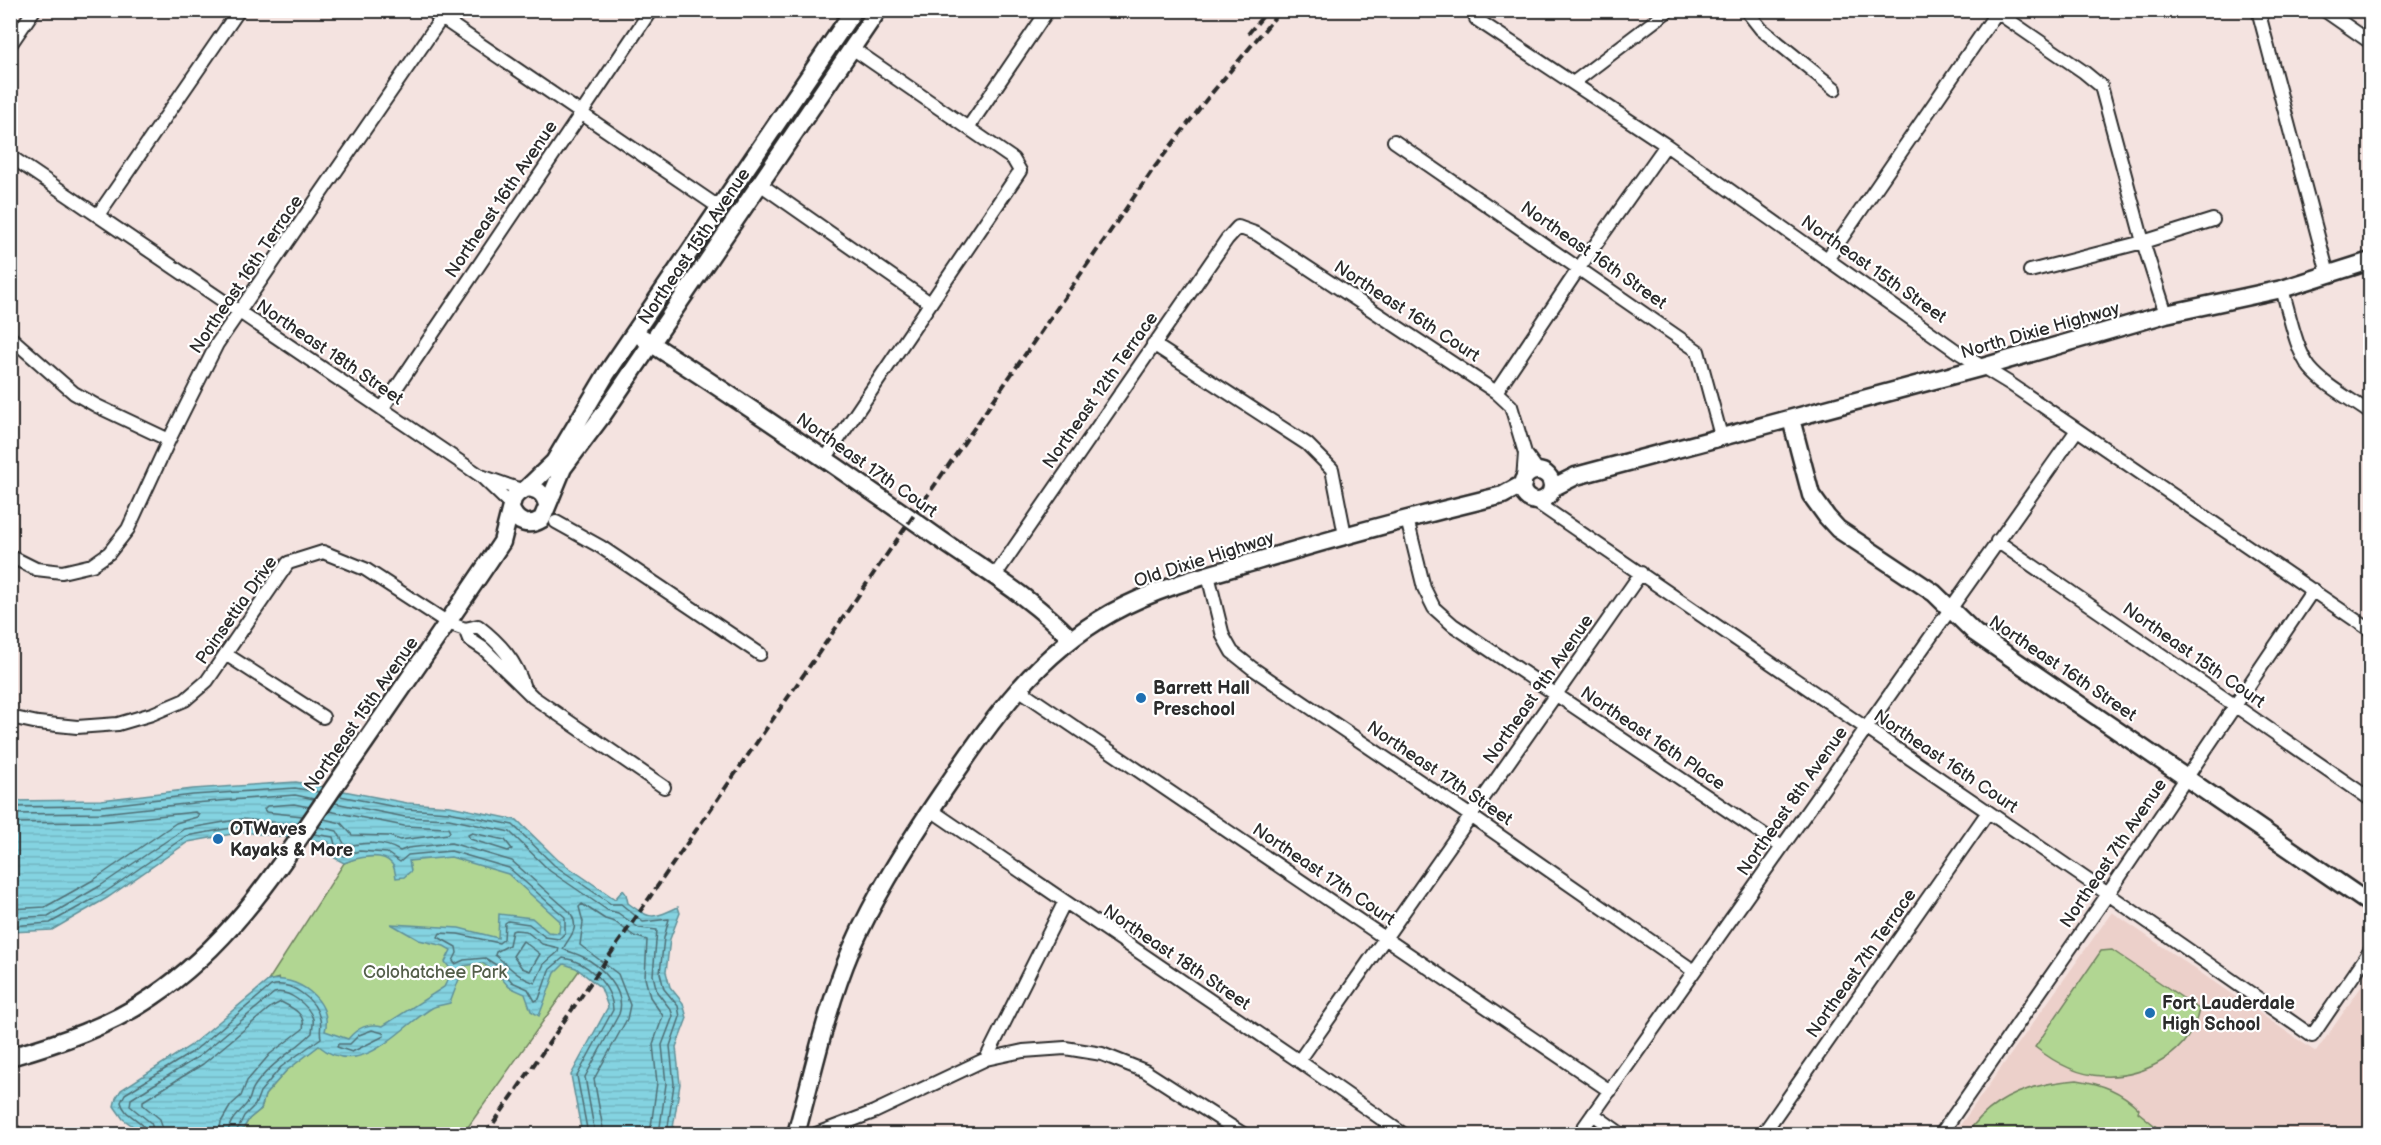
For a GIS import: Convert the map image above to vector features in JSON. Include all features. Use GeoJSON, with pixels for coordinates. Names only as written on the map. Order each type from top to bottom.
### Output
{"type":"FeatureCollection","features":[{"type":"Feature","properties":{"kind":"street"},"geometry":{"type":"LineString","coordinates":[[10,45],[34,10]]}},
{"type":"Feature","properties":{"kind":"street"},"geometry":{"type":"LineString","coordinates":[[98,216],[238,10]]}},
{"type":"Feature","properties":{"kind":"street"},"geometry":{"type":"LineString","coordinates":[[430,10],[445,15],[581,114],[720,208]]}},
{"type":"Feature","properties":{"kind":"street","name":"Northeast 16th Avenue"},"geometry":{"type":"LineString","coordinates":[[382,409],[651,10]]}},
{"type":"Feature","properties":{"kind":"street","name":"Northeast 15th Avenue"},"geometry":{"type":"LineString","coordinates":[[524,489],[554,462],[588,402],[634,332],[854,10]]}},
{"type":"Feature","properties":{"kind":"street","name":"Northeast 15th Avenue"},"geometry":{"type":"LineString","coordinates":[[550,511],[562,468],[602,416],[878,10]]}},
{"type":"Feature","properties":{"kind":"street"},"geometry":{"type":"LineString","coordinates":[[968,128],[1048,10]]}},
{"type":"Feature","properties":{"kind":"street"},"geometry":{"type":"LineString","coordinates":[[1573,83],[1669,10]]}},
{"type":"Feature","properties":{"kind":"street"},"geometry":{"type":"LineString","coordinates":[[1746,10],[1761,29],[1835,89]]}},
{"type":"Feature","properties":{"kind":"street"},"geometry":{"type":"LineString","coordinates":[[2258,10],[2328,274]]}},
{"type":"Feature","properties":{"kind":"street"},"geometry":{"type":"LineString","coordinates":[[2324,10],[2370,42]]}},
{"type":"Feature","properties":{"kind":"street"},"geometry":{"type":"LineString","coordinates":[[1828,258],[1995,11],[2101,86],[2143,242],[2166,314]]}},
{"type":"Feature","properties":{"kind":"street","name":"Northeast 16th Terrace"},"geometry":{"type":"LineString","coordinates":[[10,556],[36,569],[62,572],[92,565],[109,553],[129,529],[169,440],[217,344],[445,15]]}},
{"type":"Feature","properties":{"kind":"street","name":"Northeast 15th Street"},"geometry":{"type":"LineString","coordinates":[[1476,18],[1666,145],[1983,367],[2370,630]]}},
{"type":"Feature","properties":{"kind":"street"},"geometry":{"type":"LineString","coordinates":[[825,459],[1020,171],[1013,159],[852,48]]}},
{"type":"Feature","properties":{"kind":"street","name":"Northeast 16th Street"},"geometry":{"type":"LineString","coordinates":[[1394,141],[1698,351],[1720,436]]}},
{"type":"Feature","properties":{"kind":"street"},"geometry":{"type":"LineString","coordinates":[[1497,392],[1579,268],[1666,145]]}},
{"type":"Feature","properties":{"kind":"street","name":"Northeast 18th Street"},"geometry":{"type":"LineString","coordinates":[[10,156],[481,476],[511,507]]}},
{"type":"Feature","properties":{"kind":"street"},"geometry":{"type":"LineString","coordinates":[[760,184],[930,303]]}},
{"type":"Feature","properties":{"kind":"street"},"geometry":{"type":"LineString","coordinates":[[2030,270],[2143,242],[2212,220]]}},
{"type":"Feature","properties":{"kind":"street","name":"Northeast 12th Terrace"},"geometry":{"type":"LineString","coordinates":[[994,577],[1153,344],[1227,239],[1238,227]]}},
{"type":"Feature","properties":{"kind":"street","name":"Northeast 16th Court"},"geometry":{"type":"LineString","coordinates":[[1238,227],[1257,234],[1497,392],[1511,406],[1537,486],[1560,517],[2312,1036],[2370,951]]}},
{"type":"Feature","properties":{"kind":"street","name":"North Dixie Highway"},"geometry":{"type":"LineString","coordinates":[[1720,436],[1983,367],[2166,314],[2282,289],[2370,261]]}},
{"type":"Feature","properties":{"kind":"street"},"geometry":{"type":"LineString","coordinates":[[2282,289],[2303,357],[2310,368],[2325,382],[2370,413]]}},
{"type":"Feature","properties":{"kind":"street","name":"Northeast 17th Court"},"geometry":{"type":"LineString","coordinates":[[634,332],[825,459],[994,577],[1045,614],[1071,639]]}},
{"type":"Feature","properties":{"kind":"street"},"geometry":{"type":"LineString","coordinates":[[10,337],[74,393],[169,440]]}},
{"type":"Feature","properties":{"kind":"street"},"geometry":{"type":"LineString","coordinates":[[1153,344],[1307,444],[1332,469],[1345,535]]}},
{"type":"Feature","properties":{"kind":"street","name":"Northeast 16th Street"},"geometry":{"type":"LineString","coordinates":[[1791,419],[1811,495],[1838,529],[1934,593],[1975,633],[2187,776],[2370,904]]}},
{"type":"Feature","properties":{"kind":"street","name":"Northeast 8th Avenue"},"geometry":{"type":"LineString","coordinates":[[1579,1134],[2077,430]]}},
{"type":"Feature","properties":{"kind":"street","name":"Old Dixie Highway"},"geometry":{"type":"LineString","coordinates":[[931,810],[989,724],[1017,688],[1071,639],[1111,613],[1154,592],[1345,535],[1537,486],[1554,477],[1575,476],[1720,436]]}},
{"type":"Feature","properties":{"kind":"street","name":"Northeast 16th Court"},"geometry":{"type":"LineString","coordinates":[[1525,453],[1537,486]]}},
{"type":"Feature","properties":{"kind":"street","name":"Northeast 18th Street"},"geometry":{"type":"LineString","coordinates":[[481,476],[524,489]]}},
{"type":"Feature","properties":{"kind":"street"},"geometry":{"type":"LineString","coordinates":[[550,511],[542,519],[532,524],[518,520],[511,507],[516,494],[524,489],[538,490],[546,499],[550,511],[760,654]]}},
{"type":"Feature","properties":{"kind":"street","name":"Northeast 15th Avenue"},"geometry":{"type":"LineString","coordinates":[[10,1057],[81,1034],[151,998],[180,977],[247,911],[502,542],[511,507]]}},
{"type":"Feature","properties":{"kind":"street","name":"Northeast 16th Place"},"geometry":{"type":"LineString","coordinates":[[1407,519],[1424,588],[1434,608],[1454,625],[1782,847]]}},
{"type":"Feature","properties":{"kind":"street","name":"Northeast 15th Avenue"},"geometry":{"type":"LineString","coordinates":[[502,542],[532,524]]}},
{"type":"Feature","properties":{"kind":"street","name":"Northeast 15th Court"},"geometry":{"type":"LineString","coordinates":[[1997,541],[2370,799]]}},
{"type":"Feature","properties":{"kind":"street","name":"Poinsettia Drive"},"geometry":{"type":"LineString","coordinates":[[10,717],[38,723],[77,727],[118,724],[152,714],[185,700],[207,681],[227,655],[288,563],[323,552],[365,570],[448,623],[465,629],[478,626],[508,653],[520,674],[524,687],[548,708],[664,787]]}},
{"type":"Feature","properties":{"kind":"street","name":"Northeast 9th Avenue"},"geometry":{"type":"LineString","coordinates":[[1299,1061],[1386,940],[1641,573]]}},
{"type":"Feature","properties":{"kind":"street","name":"Northeast 17th Street"},"geometry":{"type":"LineString","coordinates":[[1208,575],[1223,636],[1232,652],[1252,668],[1472,816],[1694,971]]}},
{"type":"Feature","properties":{"kind":"street","name":"Northeast 7th Avenue"},"geometry":{"type":"LineString","coordinates":[[1941,1134],[2108,894],[2313,590]]}},
{"type":"Feature","properties":{"kind":"street"},"geometry":{"type":"LineString","coordinates":[[227,655],[323,717]]}},
{"type":"Feature","properties":{"kind":"street","name":"Northeast 17th Court"},"geometry":{"type":"LineString","coordinates":[[1017,688],[1610,1091]]}},
{"type":"Feature","properties":{"kind":"street"},"geometry":{"type":"LineString","coordinates":[[796,1134],[830,1008],[851,951],[880,891],[931,810]]}},
{"type":"Feature","properties":{"kind":"street","name":"Northeast 18th Street"},"geometry":{"type":"LineString","coordinates":[[931,810],[1403,1134]]}},
{"type":"Feature","properties":{"kind":"street","name":"Northeast 7th Terrace"},"geometry":{"type":"LineString","coordinates":[[1762,1134],[1988,812]]}},
{"type":"Feature","properties":{"kind":"street"},"geometry":{"type":"LineString","coordinates":[[986,1059],[1064,903]]}},
{"type":"Feature","properties":{"kind":"street"},"geometry":{"type":"LineString","coordinates":[[816,1134],[874,1112],[986,1059],[1023,1051],[1065,1048],[1102,1054],[1145,1071],[1243,1134]]}},
{"type":"Feature","properties":{"kind":"street"},"geometry":{"type":"LineString","coordinates":[[1593,1114],[1622,1134]]}},
{"type":"Feature","properties":{"kind":"street"},"geometry":{"type":"LineString","coordinates":[[10,1127],[16,1134]]}},
{"type":"Feature","properties":{"kind":"shaded area","name":"Fort Lauderdale High School"},"geometry":{"type":"Polygon","coordinates":[[[2112,912],[2316,1052],[2370,974],[2370,1134],[1954,1134],[2112,912]]]}},
{"type":"Feature","properties":{"kind":"green space","name":"Colohatchee Park"},"geometry":{"type":"Polygon","coordinates":[[[464,853],[516,864],[573,916],[583,965],[463,1134],[240,1134],[249,1119],[261,1109],[265,1095],[286,1071],[319,1045],[279,978],[268,981],[344,863],[359,857],[464,853]]]}},
{"type":"Feature","properties":{"kind":"green space"},"geometry":{"type":"Polygon","coordinates":[[[2112,950],[2199,1009],[2187,1038],[2164,1060],[2134,1073],[2118,1076],[2093,1075],[2066,1067],[2035,1047],[2101,951],[2112,950]]]}},
{"type":"Feature","properties":{"kind":"green space"},"geometry":{"type":"Polygon","coordinates":[[[2077,1080],[2103,1086],[2118,1093],[2165,1134],[1967,1134],[1989,1110],[2015,1094],[2045,1084],[2077,1080]]]}},
{"type":"Feature","properties":{"kind":"water"},"geometry":{"type":"Polygon","coordinates":[[[296,782],[407,803],[450,806],[517,820],[558,860],[615,899],[623,890],[628,903],[652,916],[678,907],[680,913],[670,939],[666,972],[670,987],[683,1003],[687,1018],[676,1047],[680,1084],[672,1134],[582,1134],[571,1075],[608,1007],[601,988],[576,968],[564,964],[555,973],[539,1016],[531,1011],[525,994],[509,987],[497,973],[482,963],[464,966],[450,1003],[432,1008],[378,1048],[364,1055],[350,1058],[335,1055],[319,1046],[286,1071],[265,1095],[261,1109],[249,1119],[240,1134],[144,1134],[123,1119],[114,1106],[121,1090],[190,1046],[268,981],[290,981],[310,992],[324,1009],[325,1031],[348,1039],[364,1027],[383,1026],[444,987],[452,971],[445,962],[451,950],[419,940],[391,924],[459,928],[498,938],[499,914],[532,918],[548,932],[559,933],[560,921],[508,874],[451,857],[409,861],[411,871],[404,877],[396,878],[392,864],[388,860],[376,857],[344,863],[331,856],[329,842],[243,832],[188,842],[107,898],[52,930],[11,932],[11,801],[101,800],[193,789],[296,782]]]}},
{"type":"Feature","properties":{"kind":"railway"},"geometry":{"type":"LineString","coordinates":[[1248,34],[1268,10]]}},
{"type":"Feature","properties":{"kind":"railway"},"geometry":{"type":"LineString","coordinates":[[486,1134],[1154,168],[1206,100],[1281,10]]}},
{"type":"Feature","properties":{"kind":"place","name":"Barrett Hall Preschool"},"geometry":{"type":"Point","coordinates":[1141,698]}},
{"type":"Feature","properties":{"kind":"place","name":"OTWaves Kayaks & More"},"geometry":{"type":"Point","coordinates":[218,839]}},
{"type":"Feature","properties":{"kind":"place","name":"Fort Lauderdale High School"},"geometry":{"type":"Point","coordinates":[2150,1013]}}]}
